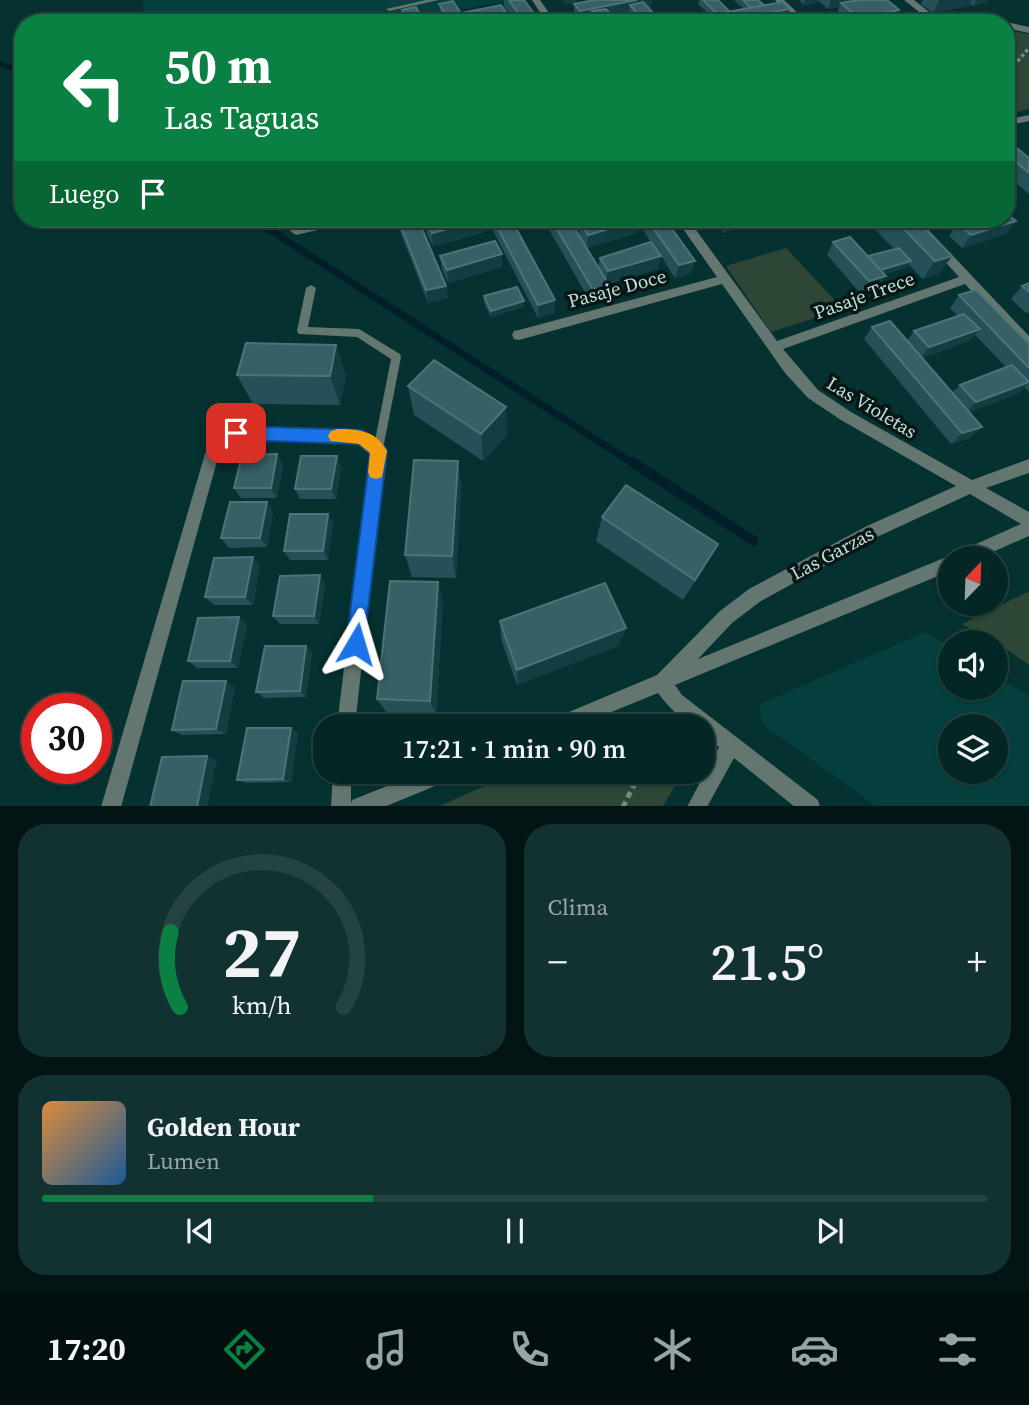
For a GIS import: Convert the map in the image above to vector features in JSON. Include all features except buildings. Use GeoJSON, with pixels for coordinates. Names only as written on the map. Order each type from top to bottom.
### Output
{"type":"FeatureCollection","features":[{"type":"Feature","properties":{"kind":"street"},"geometry":{"type":"LineString","coordinates":[[779,0],[794,14]]}},
{"type":"Feature","properties":{"kind":"street"},"geometry":{"type":"LineString","coordinates":[[908,0],[927,14]]}},
{"type":"Feature","properties":{"kind":"street"},"geometry":{"type":"LineString","coordinates":[[296,231],[304,228]]}},
{"type":"Feature","properties":{"kind":"street","name":"Las Violetas"},"geometry":{"type":"LineString","coordinates":[[688,228],[800,382],[829,406],[1029,520]]}},
{"type":"Feature","properties":{"kind":"street"},"geometry":{"type":"LineString","coordinates":[[920,228],[1029,345]]}},
{"type":"Feature","properties":{"kind":"street","name":"Pasaje Doce"},"geometry":{"type":"LineString","coordinates":[[519,335],[725,279]]}},
{"type":"Feature","properties":{"kind":"street","name":"Pasaje Trece"},"geometry":{"type":"LineString","coordinates":[[775,347],[967,279]]}},
{"type":"Feature","properties":{"kind":"street"},"geometry":{"type":"LineString","coordinates":[[111,806],[216,444],[224,437],[236,433],[362,437],[379,451],[347,714]]}},
{"type":"Feature","properties":{"kind":"street","name":"Las Garzas"},"geometry":{"type":"LineString","coordinates":[[662,682],[726,617],[755,594],[873,531],[970,487],[1029,466]]}},
{"type":"Feature","properties":{"kind":"street"},"geometry":{"type":"LineString","coordinates":[[989,546],[1029,528]]}},
{"type":"Feature","properties":{"kind":"street","name":"Las Garzas"},"geometry":{"type":"LineString","coordinates":[[585,714],[938,568]]}},
{"type":"Feature","properties":{"kind":"street"},"geometry":{"type":"LineString","coordinates":[[662,682],[676,701],[810,806]]}},
{"type":"Feature","properties":{"kind":"street"},"geometry":{"type":"LineString","coordinates":[[697,806],[730,746]]}},
{"type":"Feature","properties":{"kind":"street"},"geometry":{"type":"LineString","coordinates":[[341,806],[342,784]]}},
{"type":"Feature","properties":{"kind":"street"},"geometry":{"type":"LineString","coordinates":[[361,806],[416,784]]}},
{"type":"Feature","properties":{"kind":"lane"},"geometry":{"type":"LineString","coordinates":[[388,9],[436,0]]}},
{"type":"Feature","properties":{"kind":"lane"},"geometry":{"type":"LineString","coordinates":[[311,288],[302,331],[359,333],[396,357],[379,451]]}},
{"type":"Feature","properties":{"kind":"path"},"geometry":{"type":"LineString","coordinates":[[1015,64],[1029,48]]}},
{"type":"Feature","properties":{"kind":"path"},"geometry":{"type":"LineString","coordinates":[[624,806],[634,784]]}},
{"type":"Feature","properties":{"kind":"shaded area"},"geometry":{"type":"Polygon","coordinates":[[[143,0],[513,0],[432,14],[142,14],[143,0]]]}},
{"type":"Feature","properties":{"kind":"shaded area"},"geometry":{"type":"Polygon","coordinates":[[[925,632],[938,640],[938,700],[1008,700],[1008,683],[1029,696],[1029,806],[876,806],[762,724],[760,704],[925,632]]]}},
{"type":"Feature","properties":{"kind":"green space"},"geometry":{"type":"Polygon","coordinates":[[[1015,32],[1029,34],[1029,109],[1015,113],[1015,32]]]}},
{"type":"Feature","properties":{"kind":"green space"},"geometry":{"type":"Polygon","coordinates":[[[786,248],[843,309],[771,332],[726,266],[786,248]]]}},
{"type":"Feature","properties":{"kind":"green space"},"geometry":{"type":"Polygon","coordinates":[[[1029,591],[1029,665],[1008,650],[1008,630],[973,630],[962,624],[978,616],[1008,616],[1008,601],[1029,591]]]}},
{"type":"Feature","properties":{"kind":"green space"},"geometry":{"type":"Polygon","coordinates":[[[489,784],[676,784],[663,806],[439,806],[489,784]]]}},
{"type":"Feature","properties":{"kind":"waterway"},"geometry":{"type":"LineString","coordinates":[[0,63],[14,69]]}},
{"type":"Feature","properties":{"kind":"waterway"},"geometry":{"type":"LineString","coordinates":[[267,228],[634,464]]}},
{"type":"Feature","properties":{"kind":"waterway"},"geometry":{"type":"LineString","coordinates":[[632,462],[754,541]]}},
{"type":"Feature","properties":{"kind":"slow traffic"},"geometry":{"type":"LineString","coordinates":[[337,436],[362,437],[373,445],[379,451],[376,472]]}},
{"type":"Feature","properties":{"kind":"route"},"geometry":{"type":"LineString","coordinates":[[236,433],[362,437],[379,451],[356,644]]}}]}
